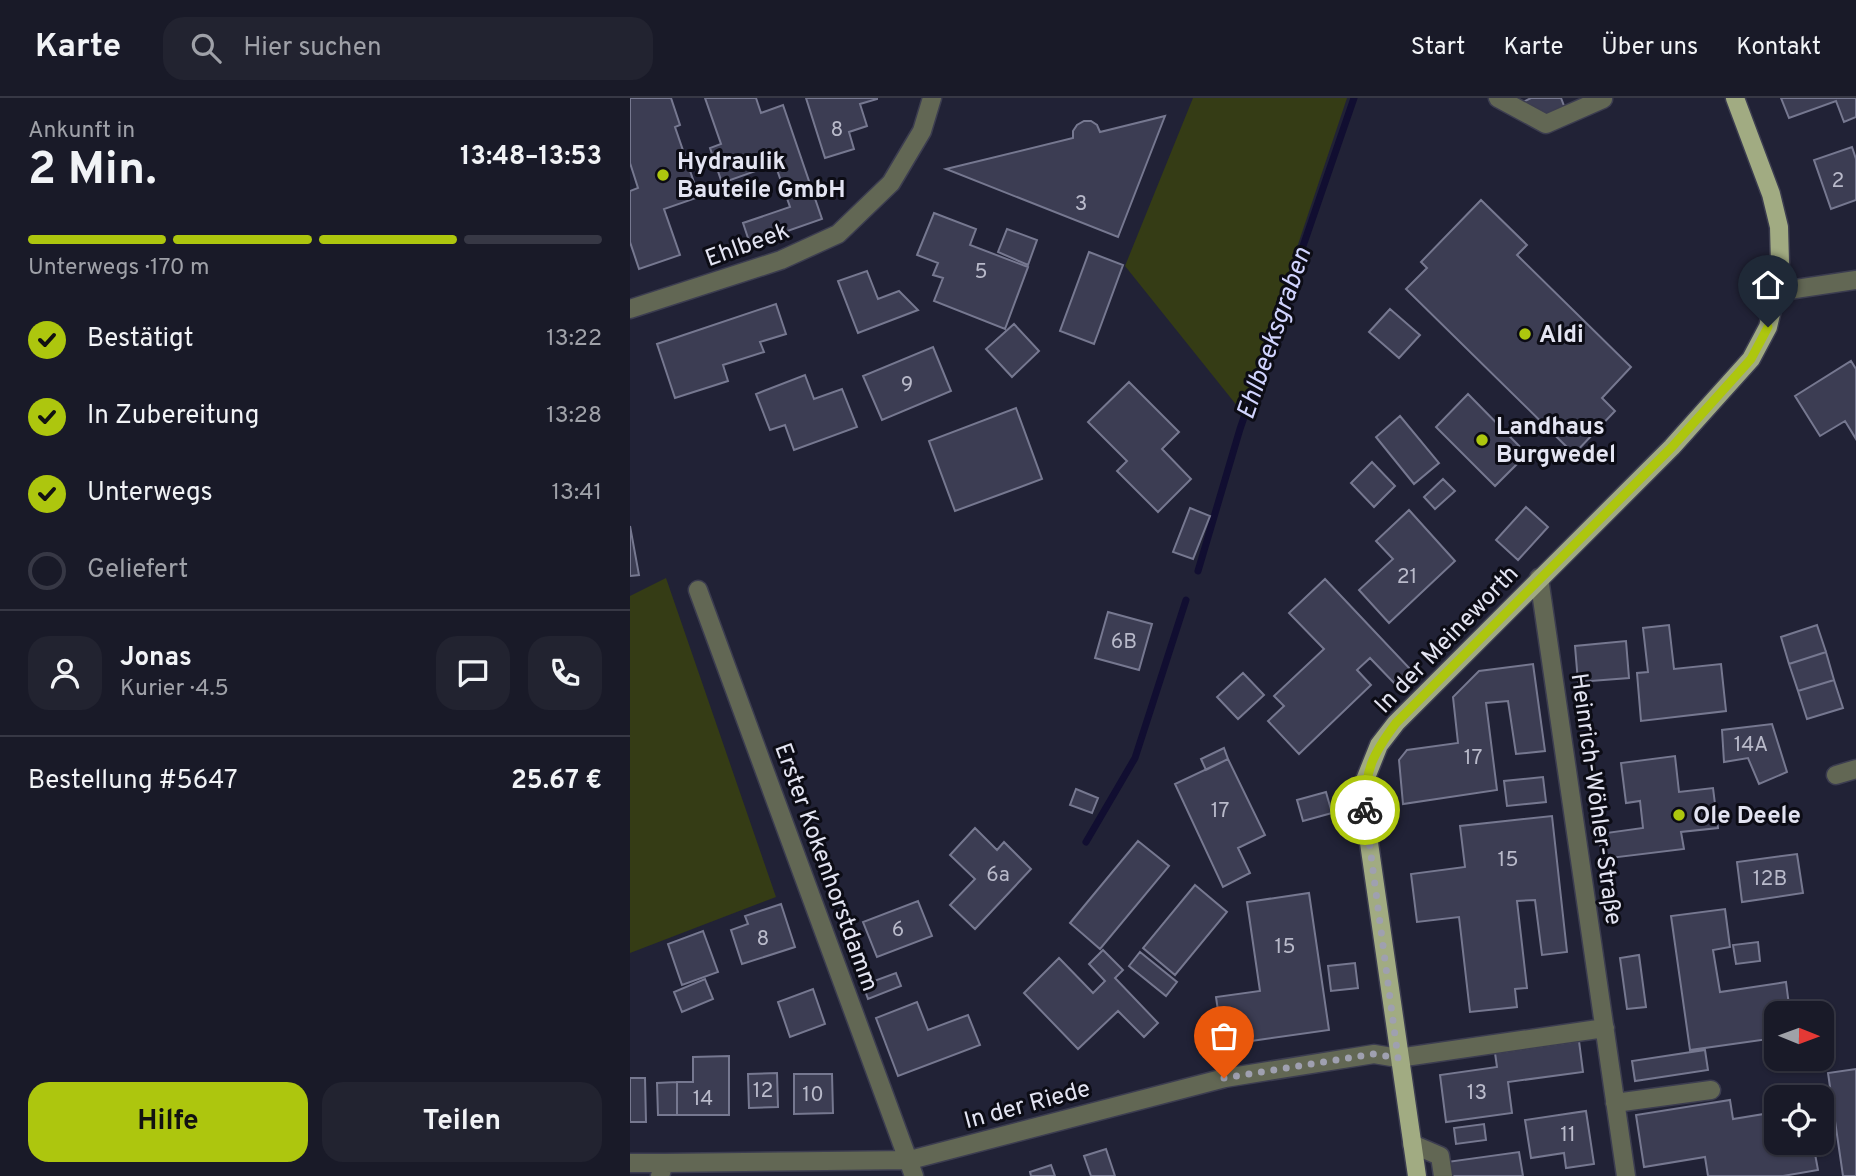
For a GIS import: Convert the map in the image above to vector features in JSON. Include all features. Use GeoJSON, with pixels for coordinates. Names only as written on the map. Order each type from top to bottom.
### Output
{"type":"FeatureCollection","features":[{"type":"Feature","properties":{"kind":"main road","name":"In der Meineworth"},"geometry":{"type":"LineString","coordinates":[[1417,1176],[1398,1058],[1366,815],[1365,780],[1379,745],[1396,723],[1672,447],[1751,359],[1768,327],[1776,292],[1780,261],[1779,227],[1771,194],[1735,98]]}},
{"type":"Feature","properties":{"kind":"street","name":"Ehlbeek"},"geometry":{"type":"LineString","coordinates":[[630,309],[781,260],[838,234],[891,183],[922,131],[932,98]]}},
{"type":"Feature","properties":{"kind":"street"},"geometry":{"type":"LineString","coordinates":[[1498,98],[1546,124],[1603,99]]}},
{"type":"Feature","properties":{"kind":"street"},"geometry":{"type":"LineString","coordinates":[[1776,292],[1856,280]]}},
{"type":"Feature","properties":{"kind":"street","name":"Heinrich-Wöhler-Straße"},"geometry":{"type":"LineString","coordinates":[[1539,578],[1626,1176]]}},
{"type":"Feature","properties":{"kind":"street","name":"Erster Kokenhorstdamm"},"geometry":{"type":"LineString","coordinates":[[698,590],[912,1168]]}},
{"type":"Feature","properties":{"kind":"street"},"geometry":{"type":"LineString","coordinates":[[1836,775],[1856,769]]}},
{"type":"Feature","properties":{"kind":"street"},"geometry":{"type":"LineString","coordinates":[[1398,1058],[1605,1028]]}},
{"type":"Feature","properties":{"kind":"street","name":"In der Riede"},"geometry":{"type":"LineString","coordinates":[[630,1163],[662,1169],[912,1168],[1224,1078],[1374,1054],[1398,1058]]}},
{"type":"Feature","properties":{"kind":"street"},"geometry":{"type":"LineString","coordinates":[[1615,1104],[1712,1090]]}},
{"type":"Feature","properties":{"kind":"street"},"geometry":{"type":"LineString","coordinates":[[1412,1144],[1440,1156],[1443,1176]]}},
{"type":"Feature","properties":{"kind":"green space"},"geometry":{"type":"Polygon","coordinates":[[[1193,98],[1347,98],[1242,412],[1125,266],[1193,98]]]}},
{"type":"Feature","properties":{"kind":"green space"},"geometry":{"type":"Polygon","coordinates":[[[666,578],[776,897],[630,953],[630,596],[666,578]]]}},
{"type":"Feature","properties":{"kind":"building","name":"Hydraulik Bauteile GmbH"},"geometry":{"type":"Polygon","coordinates":[[[630,98],[671,98],[680,125],[675,127],[699,197],[664,209],[680,255],[639,269],[630,242],[630,191],[638,188],[630,163],[630,98]]]}},
{"type":"Feature","properties":{"kind":"building"},"geometry":{"type":"Polygon","coordinates":[[[705,98],[756,98],[761,113],[783,105],[822,219],[750,244],[743,223],[790,207],[775,164],[722,183],[710,148],[721,144],[705,98]]]}},
{"type":"Feature","properties":{"kind":"building"},"geometry":{"type":"Polygon","coordinates":[[[806,98],[877,99],[860,104],[867,126],[849,132],[854,149],[825,158],[806,98]]]}},
{"type":"Feature","properties":{"kind":"building"},"geometry":{"type":"Polygon","coordinates":[[[1531,98],[1561,98],[1566,111],[1547,119],[1523,102],[1531,98]]]}},
{"type":"Feature","properties":{"kind":"building"},"geometry":{"type":"Polygon","coordinates":[[[1781,98],[1856,98],[1856,117],[1844,122],[1836,101],[1789,118],[1781,98]]]}},
{"type":"Feature","properties":{"kind":"building"},"geometry":{"type":"Polygon","coordinates":[[[1165,116],[1118,237],[946,169],[1073,138],[1073,131],[1084,121],[1097,125],[1100,132],[1165,116]]]}},
{"type":"Feature","properties":{"kind":"building"},"geometry":{"type":"Polygon","coordinates":[[[1852,147],[1856,159],[1856,200],[1831,209],[1814,160],[1852,147]]]}},
{"type":"Feature","properties":{"kind":"building","name":"Aldi"},"geometry":{"type":"Polygon","coordinates":[[[1481,200],[1527,245],[1517,255],[1631,367],[1602,398],[1615,411],[1574,454],[1406,289],[1427,268],[1421,262],[1481,200]]]}},
{"type":"Feature","properties":{"kind":"building"},"geometry":{"type":"Polygon","coordinates":[[[934,213],[976,229],[970,245],[1028,267],[1005,329],[934,301],[943,278],[933,275],[938,263],[917,255],[934,213]]]}},
{"type":"Feature","properties":{"kind":"building"},"geometry":{"type":"Polygon","coordinates":[[[1007,229],[1037,240],[1028,265],[998,252],[1007,229]]]}},
{"type":"Feature","properties":{"kind":"building"},"geometry":{"type":"Polygon","coordinates":[[[1089,252],[1123,265],[1094,344],[1060,331],[1089,252]]]}},
{"type":"Feature","properties":{"kind":"building"},"geometry":{"type":"Polygon","coordinates":[[[867,271],[878,299],[899,291],[918,310],[858,333],[838,281],[867,271]]]}},
{"type":"Feature","properties":{"kind":"building"},"geometry":{"type":"Polygon","coordinates":[[[776,304],[786,334],[760,342],[764,352],[723,365],[728,381],[675,398],[657,344],[776,304]]]}},
{"type":"Feature","properties":{"kind":"building"},"geometry":{"type":"Polygon","coordinates":[[[1390,309],[1420,335],[1399,358],[1369,332],[1390,309]]]}},
{"type":"Feature","properties":{"kind":"building"},"geometry":{"type":"Polygon","coordinates":[[[1014,324],[1039,351],[1012,377],[986,349],[1014,324]]]}},
{"type":"Feature","properties":{"kind":"building"},"geometry":{"type":"Polygon","coordinates":[[[933,347],[951,391],[882,420],[863,376],[933,347]]]}},
{"type":"Feature","properties":{"kind":"building"},"geometry":{"type":"Polygon","coordinates":[[[1851,361],[1856,369],[1856,439],[1845,421],[1820,436],[1795,396],[1851,361]]]}},
{"type":"Feature","properties":{"kind":"building"},"geometry":{"type":"Polygon","coordinates":[[[805,375],[814,399],[842,389],[857,427],[794,450],[785,425],[770,430],[756,394],[805,375]]]}},
{"type":"Feature","properties":{"kind":"building"},"geometry":{"type":"Polygon","coordinates":[[[1129,382],[1179,432],[1162,449],[1191,479],[1158,512],[1117,471],[1127,461],[1088,422],[1129,382]]]}},
{"type":"Feature","properties":{"kind":"building","name":"Landhaus Burgwedel"},"geometry":{"type":"Polygon","coordinates":[[[1468,394],[1527,454],[1495,486],[1436,427],[1468,394]]]}},
{"type":"Feature","properties":{"kind":"building"},"geometry":{"type":"Polygon","coordinates":[[[1016,408],[1042,479],[955,511],[929,441],[1016,408]]]}},
{"type":"Feature","properties":{"kind":"building"},"geometry":{"type":"Polygon","coordinates":[[[1400,416],[1439,463],[1414,484],[1376,437],[1400,416]]]}},
{"type":"Feature","properties":{"kind":"building"},"geometry":{"type":"Polygon","coordinates":[[[1372,462],[1395,486],[1374,507],[1351,483],[1372,462]]]}},
{"type":"Feature","properties":{"kind":"building"},"geometry":{"type":"Polygon","coordinates":[[[1443,479],[1455,491],[1435,509],[1424,497],[1443,479]]]}},
{"type":"Feature","properties":{"kind":"building"},"geometry":{"type":"Polygon","coordinates":[[[1526,507],[1548,527],[1518,560],[1496,540],[1526,507]]]}},
{"type":"Feature","properties":{"kind":"building"},"geometry":{"type":"Polygon","coordinates":[[[1190,508],[1210,516],[1193,559],[1173,552],[1190,508]]]}},
{"type":"Feature","properties":{"kind":"building"},"geometry":{"type":"Polygon","coordinates":[[[1409,510],[1455,561],[1389,623],[1359,590],[1393,559],[1376,541],[1409,510]]]}},
{"type":"Feature","properties":{"kind":"building"},"geometry":{"type":"Polygon","coordinates":[[[630,526],[639,575],[630,576],[630,526]]]}},
{"type":"Feature","properties":{"kind":"building"},"geometry":{"type":"Polygon","coordinates":[[[1325,579],[1411,670],[1396,685],[1370,658],[1357,670],[1371,685],[1299,754],[1268,721],[1284,706],[1274,696],[1324,649],[1289,613],[1325,579]]]}},
{"type":"Feature","properties":{"kind":"building"},"geometry":{"type":"Polygon","coordinates":[[[1108,612],[1152,624],[1139,670],[1095,658],[1108,612]]]}},
{"type":"Feature","properties":{"kind":"building"},"geometry":{"type":"Polygon","coordinates":[[[1669,625],[1674,669],[1721,664],[1726,711],[1641,721],[1637,673],[1648,672],[1643,628],[1669,625]]]}},
{"type":"Feature","properties":{"kind":"building"},"geometry":{"type":"Polygon","coordinates":[[[1817,625],[1826,652],[1789,664],[1781,637],[1817,625]]]}},
{"type":"Feature","properties":{"kind":"building"},"geometry":{"type":"Polygon","coordinates":[[[1626,641],[1629,678],[1578,682],[1575,646],[1626,641]]]}},
{"type":"Feature","properties":{"kind":"building"},"geometry":{"type":"Polygon","coordinates":[[[1826,652],[1834,680],[1798,691],[1789,664],[1826,652]]]}},
{"type":"Feature","properties":{"kind":"building"},"geometry":{"type":"Polygon","coordinates":[[[1533,664],[1545,751],[1516,754],[1508,701],[1486,703],[1497,790],[1403,804],[1399,760],[1407,750],[1458,743],[1453,697],[1479,671],[1533,664]]]}},
{"type":"Feature","properties":{"kind":"building"},"geometry":{"type":"Polygon","coordinates":[[[1243,673],[1264,695],[1238,719],[1217,697],[1243,673]]]}},
{"type":"Feature","properties":{"kind":"building"},"geometry":{"type":"Polygon","coordinates":[[[1834,680],[1843,708],[1807,719],[1798,691],[1834,680]]]}},
{"type":"Feature","properties":{"kind":"building"},"geometry":{"type":"Polygon","coordinates":[[[1772,724],[1787,772],[1759,784],[1748,758],[1724,762],[1722,730],[1772,724]]]}},
{"type":"Feature","properties":{"kind":"building"},"geometry":{"type":"Polygon","coordinates":[[[1224,748],[1228,759],[1206,770],[1201,759],[1224,748]]]}},
{"type":"Feature","properties":{"kind":"building","name":"Ole Deele"},"geometry":{"type":"Polygon","coordinates":[[[1675,756],[1679,792],[1713,788],[1718,828],[1681,832],[1684,849],[1602,859],[1599,834],[1643,828],[1640,801],[1626,803],[1621,763],[1675,756]]]}},
{"type":"Feature","properties":{"kind":"building"},"geometry":{"type":"Polygon","coordinates":[[[1228,759],[1265,835],[1238,848],[1250,873],[1223,887],[1175,784],[1228,759]]]}},
{"type":"Feature","properties":{"kind":"building"},"geometry":{"type":"Polygon","coordinates":[[[1543,777],[1546,802],[1507,806],[1504,781],[1543,777]]]}},
{"type":"Feature","properties":{"kind":"building"},"geometry":{"type":"Polygon","coordinates":[[[1076,789],[1098,798],[1092,813],[1070,805],[1076,789]]]}},
{"type":"Feature","properties":{"kind":"building"},"geometry":{"type":"Polygon","coordinates":[[[1326,792],[1332,813],[1303,821],[1297,800],[1326,792]]]}},
{"type":"Feature","properties":{"kind":"building"},"geometry":{"type":"Polygon","coordinates":[[[1552,816],[1567,952],[1542,955],[1535,900],[1517,901],[1527,988],[1515,989],[1517,1007],[1470,1012],[1459,917],[1417,922],[1411,874],[1465,867],[1460,826],[1552,816]]]}},
{"type":"Feature","properties":{"kind":"building"},"geometry":{"type":"Polygon","coordinates":[[[975,828],[997,850],[1004,842],[1031,869],[975,929],[950,905],[975,879],[950,855],[975,828]]]}},
{"type":"Feature","properties":{"kind":"building"},"geometry":{"type":"Polygon","coordinates":[[[1138,841],[1169,866],[1100,949],[1070,923],[1138,841]]]}},
{"type":"Feature","properties":{"kind":"building"},"geometry":{"type":"Polygon","coordinates":[[[1797,854],[1803,893],[1742,902],[1737,862],[1797,854]]]}},
{"type":"Feature","properties":{"kind":"building"},"geometry":{"type":"Polygon","coordinates":[[[1195,885],[1227,912],[1175,975],[1143,948],[1195,885]]]}},
{"type":"Feature","properties":{"kind":"building"},"geometry":{"type":"Polygon","coordinates":[[[1309,893],[1329,1030],[1223,1045],[1216,997],[1260,991],[1247,902],[1309,893]]]}},
{"type":"Feature","properties":{"kind":"building"},"geometry":{"type":"Polygon","coordinates":[[[918,901],[932,936],[877,957],[863,922],[918,901]]]}},
{"type":"Feature","properties":{"kind":"building"},"geometry":{"type":"Polygon","coordinates":[[[781,904],[795,947],[742,964],[731,930],[748,924],[745,916],[781,904]]]}},
{"type":"Feature","properties":{"kind":"building"},"geometry":{"type":"Polygon","coordinates":[[[1725,909],[1730,947],[1713,950],[1720,992],[1786,982],[1788,1001],[1764,1001],[1764,1040],[1690,1050],[1671,916],[1725,909]]]}},
{"type":"Feature","properties":{"kind":"building"},"geometry":{"type":"Polygon","coordinates":[[[703,931],[718,972],[682,985],[668,944],[703,931]]]}},
{"type":"Feature","properties":{"kind":"building"},"geometry":{"type":"Polygon","coordinates":[[[1758,942],[1760,961],[1736,964],[1733,945],[1758,942]]]}},
{"type":"Feature","properties":{"kind":"building"},"geometry":{"type":"Polygon","coordinates":[[[1103,950],[1123,970],[1115,978],[1158,1023],[1144,1037],[1118,1011],[1078,1049],[1024,993],[1059,958],[1093,993],[1105,981],[1089,964],[1103,950]]]}},
{"type":"Feature","properties":{"kind":"building"},"geometry":{"type":"Polygon","coordinates":[[[1140,952],[1177,982],[1166,996],[1129,966],[1140,952]]]}},
{"type":"Feature","properties":{"kind":"building"},"geometry":{"type":"Polygon","coordinates":[[[1639,955],[1646,1007],[1627,1009],[1620,958],[1639,955]]]}},
{"type":"Feature","properties":{"kind":"building"},"geometry":{"type":"Polygon","coordinates":[[[1355,963],[1358,988],[1331,991],[1328,966],[1355,963]]]}},
{"type":"Feature","properties":{"kind":"building"},"geometry":{"type":"Polygon","coordinates":[[[896,973],[901,986],[868,999],[863,985],[896,973]]]}},
{"type":"Feature","properties":{"kind":"building"},"geometry":{"type":"Polygon","coordinates":[[[705,979],[713,999],[682,1012],[674,992],[705,979]]]}},
{"type":"Feature","properties":{"kind":"building"},"geometry":{"type":"Polygon","coordinates":[[[813,989],[825,1024],[790,1037],[778,1002],[813,989]]]}},
{"type":"Feature","properties":{"kind":"building"},"geometry":{"type":"Polygon","coordinates":[[[917,1002],[928,1030],[968,1015],[980,1045],[898,1076],[876,1018],[917,1002]]]}},
{"type":"Feature","properties":{"kind":"building"},"geometry":{"type":"Polygon","coordinates":[[[1579,1041],[1583,1072],[1508,1082],[1512,1113],[1446,1122],[1440,1075],[1497,1067],[1495,1053],[1579,1041]]]}},
{"type":"Feature","properties":{"kind":"building"},"geometry":{"type":"Polygon","coordinates":[[[1705,1050],[1708,1070],[1635,1081],[1632,1061],[1705,1050]]]}},
{"type":"Feature","properties":{"kind":"building"},"geometry":{"type":"Polygon","coordinates":[[[729,1056],[729,1115],[677,1115],[677,1082],[693,1082],[693,1057],[729,1056]]]}},
{"type":"Feature","properties":{"kind":"building"},"geometry":{"type":"Polygon","coordinates":[[[1856,1069],[1856,1176],[1843,1176],[1834,1114],[1834,1085],[1830,1085],[1828,1073],[1856,1069]]]}},
{"type":"Feature","properties":{"kind":"building"},"geometry":{"type":"Polygon","coordinates":[[[777,1073],[778,1107],[749,1108],[748,1074],[777,1073]]]}},
{"type":"Feature","properties":{"kind":"building"},"geometry":{"type":"Polygon","coordinates":[[[794,1074],[832,1074],[833,1113],[794,1114],[794,1074]]]}},
{"type":"Feature","properties":{"kind":"building"},"geometry":{"type":"Polygon","coordinates":[[[630,1078],[645,1078],[646,1122],[630,1122],[630,1078]]]}},
{"type":"Feature","properties":{"kind":"building"},"geometry":{"type":"Polygon","coordinates":[[[677,1082],[677,1115],[658,1115],[657,1083],[677,1082]]]}},
{"type":"Feature","properties":{"kind":"building"},"geometry":{"type":"Polygon","coordinates":[[[1730,1100],[1733,1119],[1764,1114],[1764,1155],[1815,1155],[1818,1170],[1783,1176],[1708,1176],[1705,1157],[1644,1167],[1636,1115],[1730,1100]]]}},
{"type":"Feature","properties":{"kind":"building"},"geometry":{"type":"Polygon","coordinates":[[[1586,1111],[1594,1164],[1566,1168],[1564,1153],[1531,1158],[1525,1120],[1586,1111]]]}},
{"type":"Feature","properties":{"kind":"building"},"geometry":{"type":"Polygon","coordinates":[[[1484,1124],[1486,1140],[1456,1144],[1454,1128],[1484,1124]]]}},
{"type":"Feature","properties":{"kind":"building"},"geometry":{"type":"Polygon","coordinates":[[[1106,1149],[1115,1176],[1091,1176],[1084,1156],[1106,1149]]]}},
{"type":"Feature","properties":{"kind":"building"},"geometry":{"type":"Polygon","coordinates":[[[1519,1152],[1523,1176],[1449,1176],[1447,1162],[1519,1152]]]}},
{"type":"Feature","properties":{"kind":"building"},"geometry":{"type":"Polygon","coordinates":[[[1051,1165],[1055,1176],[1031,1176],[1030,1172],[1051,1165]]]}},
{"type":"Feature","properties":{"kind":"waterway","name":"Ehlbeeksgraben"},"geometry":{"type":"LineString","coordinates":[[1198,571],[1240,429],[1354,98]]}},
{"type":"Feature","properties":{"kind":"waterway","name":"Ehlbeeksgraben"},"geometry":{"type":"LineString","coordinates":[[1086,842],[1135,758],[1186,600]]}},
{"type":"Feature","properties":{"kind":"way so far"},"geometry":{"type":"LineString","coordinates":[[1224,1078],[1374,1054],[1398,1058],[1365,810]]}},
{"type":"Feature","properties":{"kind":"place","name":"Hydraulik Bauteile GmbH"},"geometry":{"type":"Point","coordinates":[663,175]}},
{"type":"Feature","properties":{"kind":"place","name":"Aldi"},"geometry":{"type":"Point","coordinates":[1525,334]}},
{"type":"Feature","properties":{"kind":"place","name":"Landhaus Burgwedel"},"geometry":{"type":"Point","coordinates":[1482,440]}},
{"type":"Feature","properties":{"kind":"place","name":"Ole Deele"},"geometry":{"type":"Point","coordinates":[1679,815]}},
{"type":"Feature","properties":{"kind":"route"},"geometry":{"type":"LineString","coordinates":[[1365,810],[1365,780],[1379,745],[1396,723],[1488,628],[1672,447],[1751,359],[1768,327]]}}]}
